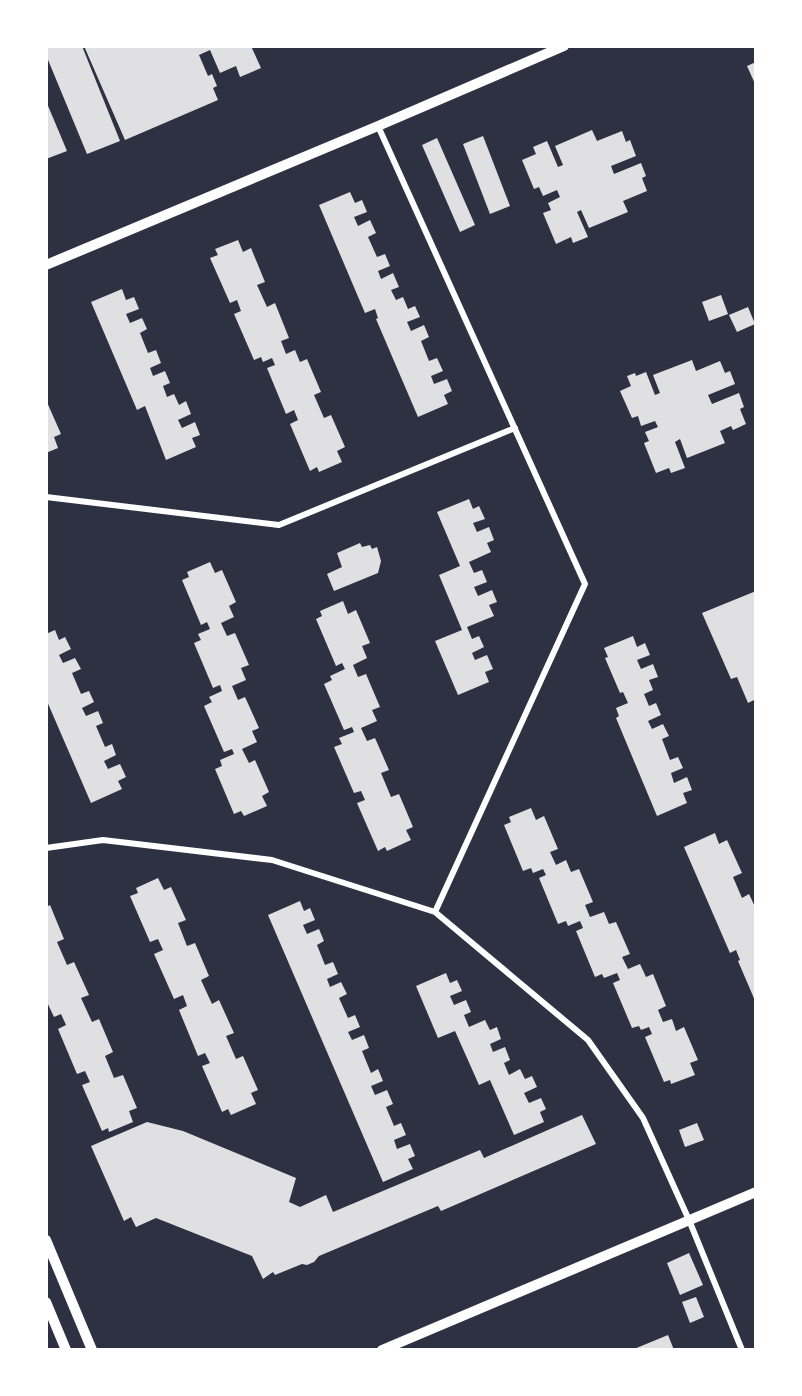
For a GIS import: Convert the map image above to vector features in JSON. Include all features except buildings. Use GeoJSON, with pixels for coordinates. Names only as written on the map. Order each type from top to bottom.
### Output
{"type":"FeatureCollection","features":[{"type":"Feature","properties":{"kind":"street"},"geometry":{"type":"LineString","coordinates":[[46,264],[564,46]]}},
{"type":"Feature","properties":{"kind":"street"},"geometry":{"type":"LineString","coordinates":[[378,126],[585,584],[435,912]]}},
{"type":"Feature","properties":{"kind":"street"},"geometry":{"type":"LineString","coordinates":[[46,497],[279,525],[515,428]]}},
{"type":"Feature","properties":{"kind":"street"},"geometry":{"type":"LineString","coordinates":[[46,848],[103,840],[272,860],[435,912],[588,1040],[643,1118],[689,1220],[742,1350]]}},
{"type":"Feature","properties":{"kind":"street"},"geometry":{"type":"LineString","coordinates":[[382,1350],[756,1192]]}},
{"type":"Feature","properties":{"kind":"street"},"geometry":{"type":"LineString","coordinates":[[46,1240],[92,1350]]}},
{"type":"Feature","properties":{"kind":"street"},"geometry":{"type":"LineString","coordinates":[[46,1302],[66,1350]]}}]}
